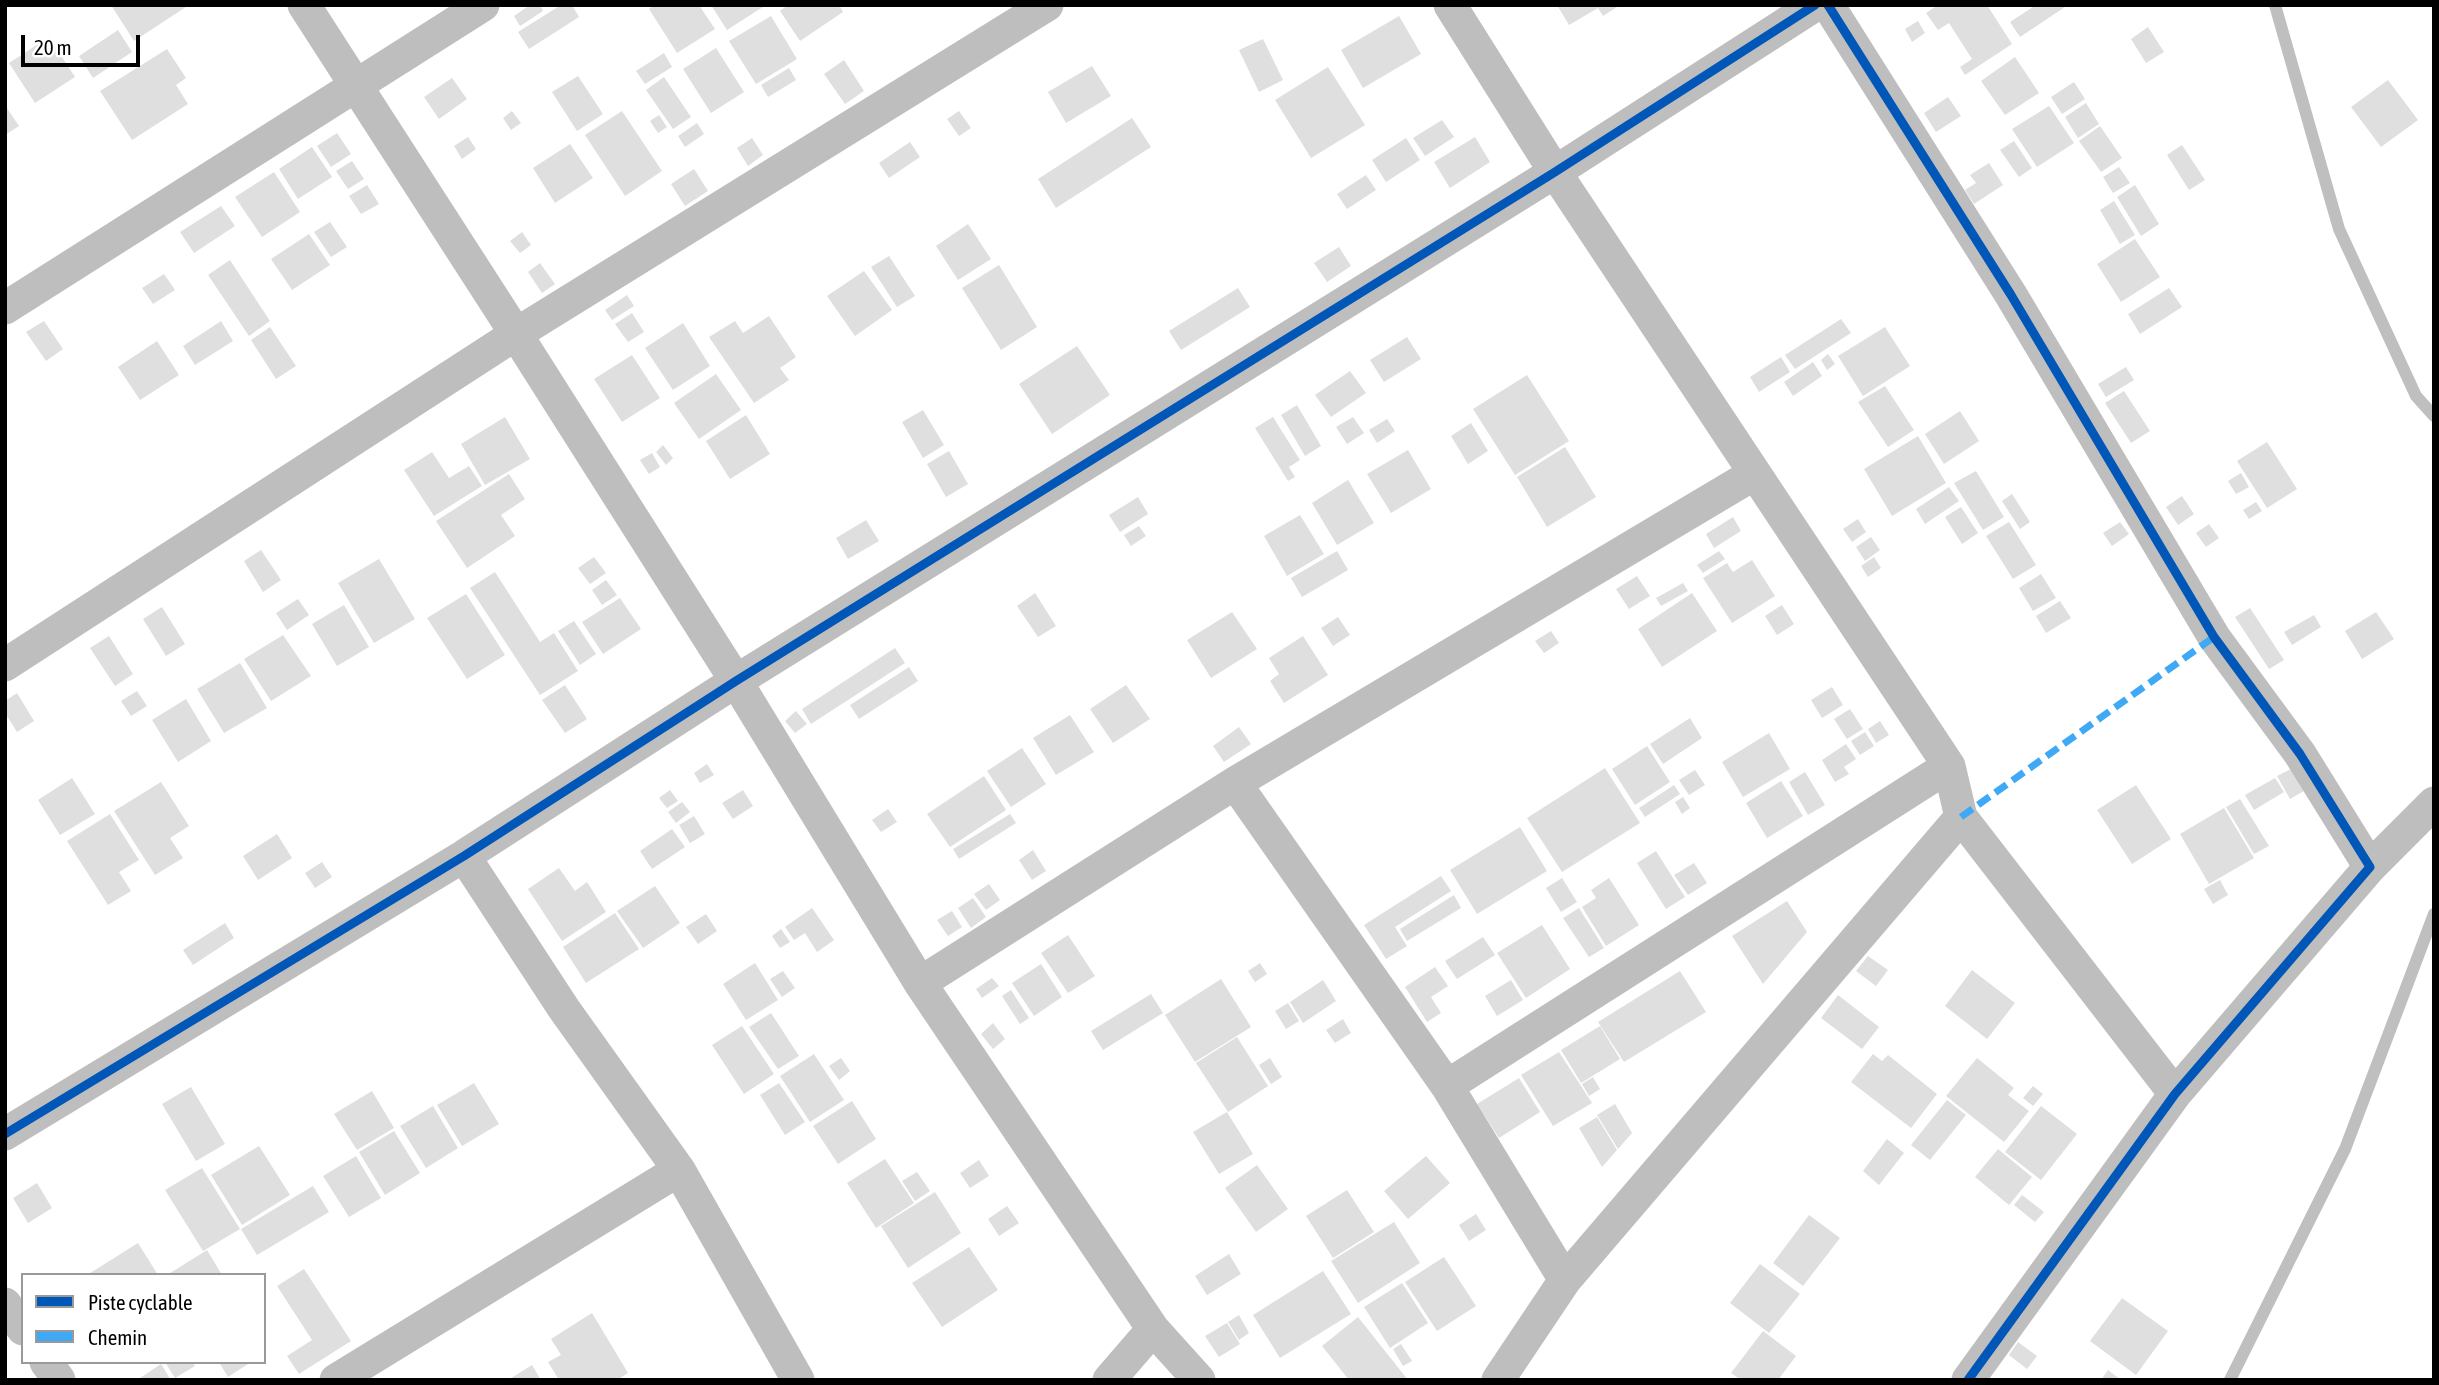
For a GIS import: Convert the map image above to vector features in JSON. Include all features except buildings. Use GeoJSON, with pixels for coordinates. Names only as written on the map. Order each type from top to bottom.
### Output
{"type":"FeatureCollection","features":[{"type":"Feature","properties":{"kind":"street"},"geometry":{"type":"LineString","coordinates":[[304,5],[736,681],[919,983],[1153,1329],[1199,1380]]}},
{"type":"Feature","properties":{"kind":"street"},"geometry":{"type":"LineString","coordinates":[[5,308],[483,5]]}},
{"type":"Feature","properties":{"kind":"street"},"geometry":{"type":"LineString","coordinates":[[5,665],[516,334],[1047,5]]}},
{"type":"Feature","properties":{"kind":"street"},"geometry":{"type":"LineString","coordinates":[[1450,5],[1555,172],[1949,766],[1961,817],[2175,1094]]}},
{"type":"Feature","properties":{"kind":"street"},"geometry":{"type":"LineString","coordinates":[[5,1134],[464,856],[736,681],[1555,172],[1815,5]]}},
{"type":"Feature","properties":{"kind":"street"},"geometry":{"type":"LineString","coordinates":[[1828,5],[2011,295],[2214,637],[2300,754],[2370,866]]}},
{"type":"Feature","properties":{"kind":"street"},"geometry":{"type":"LineString","coordinates":[[919,983],[1235,783],[1754,474]]}},
{"type":"Feature","properties":{"kind":"street"},"geometry":{"type":"LineString","coordinates":[[1447,1086],[1949,766]]}},
{"type":"Feature","properties":{"kind":"street"},"geometry":{"type":"LineString","coordinates":[[1235,783],[1447,1086],[1565,1280]]}},
{"type":"Feature","properties":{"kind":"street"},"geometry":{"type":"LineString","coordinates":[[1968,1380],[2175,1094],[2370,866],[2434,803]]}},
{"type":"Feature","properties":{"kind":"street"},"geometry":{"type":"LineString","coordinates":[[1498,1380],[1565,1280],[1961,817]]}},
{"type":"Feature","properties":{"kind":"street"},"geometry":{"type":"LineString","coordinates":[[464,856],[564,1009],[679,1170],[798,1380]]}},
{"type":"Feature","properties":{"kind":"street"},"geometry":{"type":"LineString","coordinates":[[335,1380],[679,1170]]}},
{"type":"Feature","properties":{"kind":"street"},"geometry":{"type":"LineString","coordinates":[[5,1304],[21,1326]]}},
{"type":"Feature","properties":{"kind":"street"},"geometry":{"type":"LineString","coordinates":[[1109,1380],[1153,1329]]}},
{"type":"Feature","properties":{"kind":"street"},"geometry":{"type":"LineString","coordinates":[[47,1364],[59,1380]]}},
{"type":"Feature","properties":{"kind":"waterway"},"geometry":{"type":"LineString","coordinates":[[2275,5],[2339,229],[2416,396],[2434,416]]}},
{"type":"Feature","properties":{"kind":"waterway"},"geometry":{"type":"LineString","coordinates":[[2230,1380],[2345,1149],[2434,914]]}},
{"type":"Feature","properties":{"kind":"marked path"},"geometry":{"type":"LineString","coordinates":[[1961,817],[2214,637]]}},
{"type":"Feature","properties":{"kind":"cycle path"},"geometry":{"type":"LineString","coordinates":[[5,1134],[464,856],[736,681],[1555,172],[1815,5]]}},
{"type":"Feature","properties":{"kind":"cycle path"},"geometry":{"type":"LineString","coordinates":[[1828,5],[2011,295],[2214,637],[2300,754],[2370,867],[2175,1094],[1968,1380]]}}]}
